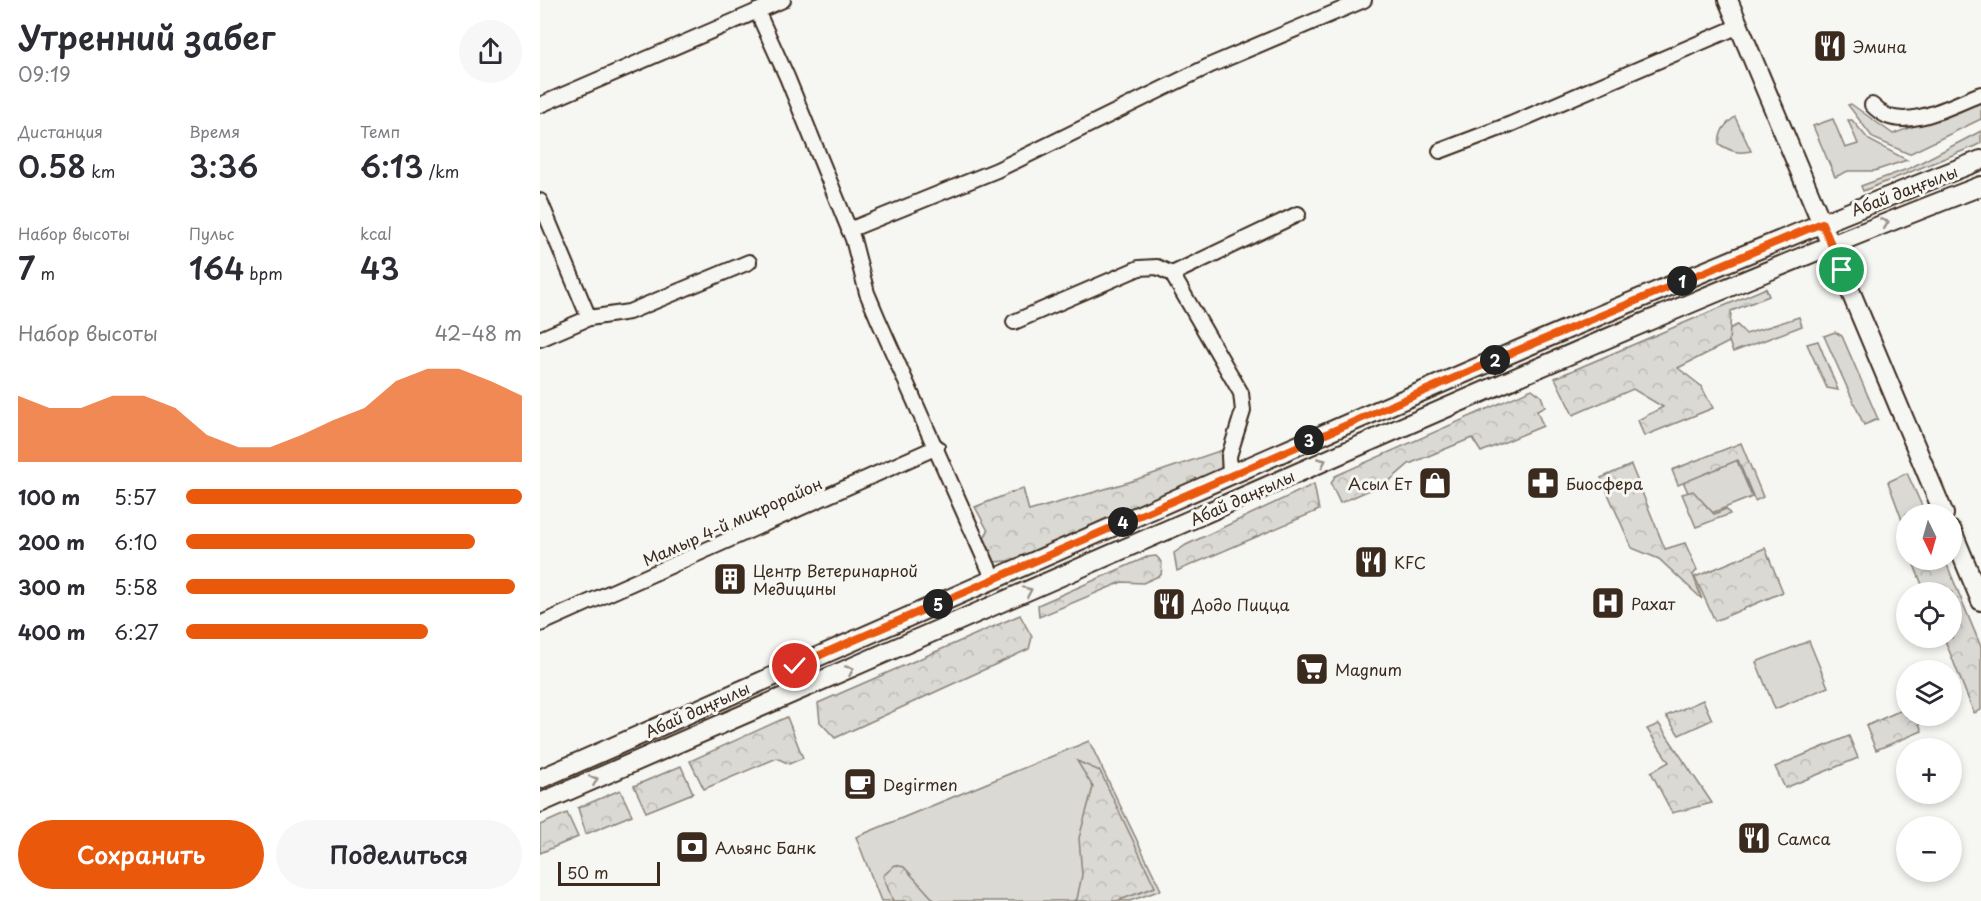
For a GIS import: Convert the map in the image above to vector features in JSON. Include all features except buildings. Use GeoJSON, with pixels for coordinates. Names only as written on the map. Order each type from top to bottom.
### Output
{"type":"FeatureCollection","features":[{"type":"Feature","properties":{"kind":"main road"},"geometry":{"type":"LineString","coordinates":[[1728,0],[1940,504]]}},
{"type":"Feature","properties":{"kind":"main road","name":"Абай даңғылы"},"geometry":{"type":"LineString","coordinates":[[540,779],[1230,474],[1509,354],[1822,223],[1981,160]]}},
{"type":"Feature","properties":{"kind":"main road","name":"Абай даңғылы"},"geometry":{"type":"LineString","coordinates":[[540,803],[1527,372],[1831,245],[1981,186]]}},
{"type":"Feature","properties":{"kind":"main road"},"geometry":{"type":"LineString","coordinates":[[1962,555],[1981,602]]}},
{"type":"Feature","properties":{"kind":"street"},"geometry":{"type":"LineString","coordinates":[[540,105],[783,0]]}},
{"type":"Feature","properties":{"kind":"street"},"geometry":{"type":"LineString","coordinates":[[849,230],[997,170],[1211,65],[1364,0]]}},
{"type":"Feature","properties":{"kind":"street"},"geometry":{"type":"LineString","coordinates":[[757,11],[787,77],[849,230],[867,292],[994,580]]}},
{"type":"Feature","properties":{"kind":"street"},"geometry":{"type":"LineString","coordinates":[[1440,151],[1511,124],[1739,26]]}},
{"type":"Feature","properties":{"kind":"street"},"geometry":{"type":"LineString","coordinates":[[1872,105],[1884,115],[1908,119],[1981,94]]}},
{"type":"Feature","properties":{"kind":"street"},"geometry":{"type":"LineString","coordinates":[[540,201],[589,318]]}},
{"type":"Feature","properties":{"kind":"street"},"geometry":{"type":"LineString","coordinates":[[1172,274],[1298,214]]}},
{"type":"Feature","properties":{"kind":"street"},"geometry":{"type":"LineString","coordinates":[[540,339],[589,318],[629,312],[750,262]]}},
{"type":"Feature","properties":{"kind":"street"},"geometry":{"type":"LineString","coordinates":[[1014,322],[1139,268],[1157,267],[1172,274],[1241,393],[1243,411],[1229,456],[1230,474]]}},
{"type":"Feature","properties":{"kind":"street","name":"Мамыр 4-й микрорайон"},"geometry":{"type":"LineString","coordinates":[[540,624],[937,447]]}},
{"type":"Feature","properties":{"kind":"green space"},"geometry":{"type":"Polygon","coordinates":[[[1981,101],[1981,119],[1909,154],[1873,138],[1848,105],[1851,104],[1893,134],[1981,101]]]}},
{"type":"Feature","properties":{"kind":"green space"},"geometry":{"type":"Polygon","coordinates":[[[1735,117],[1751,151],[1734,151],[1719,144],[1723,129],[1735,117]]]}},
{"type":"Feature","properties":{"kind":"green space"},"geometry":{"type":"Polygon","coordinates":[[[1833,119],[1845,148],[1858,144],[1848,120],[1852,120],[1869,140],[1907,160],[1874,171],[1848,171],[1835,177],[1813,126],[1833,119]]]}},
{"type":"Feature","properties":{"kind":"green space"},"geometry":{"type":"Polygon","coordinates":[[[1981,131],[1981,143],[1863,191],[1861,186],[1910,168],[1981,131]]]}},
{"type":"Feature","properties":{"kind":"green space"},"geometry":{"type":"Polygon","coordinates":[[[1766,288],[1769,296],[1731,311],[1729,342],[1678,368],[1701,386],[1713,408],[1644,436],[1638,420],[1663,407],[1633,389],[1573,415],[1555,378],[1766,288]]]}},
{"type":"Feature","properties":{"kind":"green space"},"geometry":{"type":"Polygon","coordinates":[[[1799,317],[1802,326],[1733,352],[1725,331],[1737,325],[1746,334],[1799,317]]]}},
{"type":"Feature","properties":{"kind":"green space"},"geometry":{"type":"Polygon","coordinates":[[[1835,332],[1842,336],[1878,419],[1864,425],[1824,336],[1835,332]]]}},
{"type":"Feature","properties":{"kind":"green space"},"geometry":{"type":"Polygon","coordinates":[[[1818,341],[1838,390],[1827,388],[1807,344],[1818,341]]]}},
{"type":"Feature","properties":{"kind":"green space"},"geometry":{"type":"Polygon","coordinates":[[[1532,389],[1541,396],[1545,407],[1537,411],[1543,426],[1481,452],[1472,438],[1409,464],[1388,482],[1340,503],[1331,484],[1335,476],[1532,389]]]}},
{"type":"Feature","properties":{"kind":"green space"},"geometry":{"type":"Polygon","coordinates":[[[1741,443],[1763,497],[1755,501],[1738,460],[1678,485],[1672,470],[1741,443]]]}},
{"type":"Feature","properties":{"kind":"green space"},"geometry":{"type":"Polygon","coordinates":[[[1222,450],[1221,475],[1029,559],[995,562],[984,537],[988,531],[975,507],[1023,488],[1029,511],[1129,482],[1222,450]]]}},
{"type":"Feature","properties":{"kind":"green space"},"geometry":{"type":"Polygon","coordinates":[[[1733,451],[1752,497],[1699,518],[1679,472],[1733,451]]]}},
{"type":"Feature","properties":{"kind":"green space"},"geometry":{"type":"Polygon","coordinates":[[[1631,465],[1665,549],[1685,543],[1697,570],[1693,575],[1702,599],[1659,559],[1632,548],[1601,478],[1631,465]]]}},
{"type":"Feature","properties":{"kind":"green space"},"geometry":{"type":"Polygon","coordinates":[[[1907,473],[1921,504],[1896,504],[1888,482],[1907,473]]]}},
{"type":"Feature","properties":{"kind":"green space"},"geometry":{"type":"Polygon","coordinates":[[[1314,484],[1319,510],[1177,571],[1174,553],[1186,545],[1314,484]]]}},
{"type":"Feature","properties":{"kind":"green space"},"geometry":{"type":"Polygon","coordinates":[[[1693,491],[1714,514],[1726,509],[1730,514],[1696,527],[1682,494],[1693,491]]]}},
{"type":"Feature","properties":{"kind":"green space"},"geometry":{"type":"Polygon","coordinates":[[[1765,548],[1783,592],[1715,621],[1695,577],[1765,548]]]}},
{"type":"Feature","properties":{"kind":"green space"},"geometry":{"type":"Polygon","coordinates":[[[1156,556],[1162,564],[1161,575],[1143,583],[1122,582],[1039,617],[1038,605],[1147,557],[1156,556]]]}},
{"type":"Feature","properties":{"kind":"green space"},"geometry":{"type":"Polygon","coordinates":[[[1916,570],[1949,570],[1954,582],[1921,582],[1916,570]]]}},
{"type":"Feature","properties":{"kind":"green space"},"geometry":{"type":"Polygon","coordinates":[[[1962,601],[1981,647],[1981,710],[1974,713],[1962,683],[1962,660],[1953,660],[1948,648],[1962,648],[1962,601]]]}},
{"type":"Feature","properties":{"kind":"green space"},"geometry":{"type":"Polygon","coordinates":[[[1020,615],[1032,637],[1029,649],[835,738],[820,722],[818,703],[1020,615]]]}},
{"type":"Feature","properties":{"kind":"green space"},"geometry":{"type":"Polygon","coordinates":[[[1809,641],[1828,687],[1775,709],[1756,662],[1809,641]]]}},
{"type":"Feature","properties":{"kind":"green space"},"geometry":{"type":"Polygon","coordinates":[[[1703,700],[1712,720],[1679,735],[1666,716],[1703,700]]]}},
{"type":"Feature","properties":{"kind":"green space"},"geometry":{"type":"Polygon","coordinates":[[[1896,712],[1896,726],[1920,726],[1922,731],[1905,738],[1896,738],[1896,742],[1876,750],[1866,726],[1896,712]]]}},
{"type":"Feature","properties":{"kind":"green space"},"geometry":{"type":"Polygon","coordinates":[[[787,717],[803,758],[789,764],[777,758],[704,789],[690,761],[787,717]]]}},
{"type":"Feature","properties":{"kind":"green space"},"geometry":{"type":"Polygon","coordinates":[[[1659,724],[1712,803],[1672,813],[1651,772],[1669,762],[1647,729],[1659,724]]]}},
{"type":"Feature","properties":{"kind":"green space"},"geometry":{"type":"Polygon","coordinates":[[[1849,736],[1858,758],[1785,788],[1775,767],[1849,736]]]}},
{"type":"Feature","properties":{"kind":"green space"},"geometry":{"type":"Polygon","coordinates":[[[1089,741],[1161,890],[1130,901],[881,901],[856,837],[1089,741]]]}},
{"type":"Feature","properties":{"kind":"green space"},"geometry":{"type":"Polygon","coordinates":[[[1077,761],[1100,771],[1155,887],[1117,901],[1073,901],[1077,899],[1082,875],[1079,838],[1093,787],[1077,761]]]}},
{"type":"Feature","properties":{"kind":"green space"},"geometry":{"type":"Polygon","coordinates":[[[681,766],[693,793],[646,812],[634,786],[681,766]]]}},
{"type":"Feature","properties":{"kind":"green space"},"geometry":{"type":"Polygon","coordinates":[[[620,790],[632,815],[586,834],[578,808],[620,790]]]}},
{"type":"Feature","properties":{"kind":"green space"},"geometry":{"type":"Polygon","coordinates":[[[567,813],[578,837],[540,853],[540,825],[567,813]]]}},
{"type":"Feature","properties":{"kind":"green space"},"geometry":{"type":"Polygon","coordinates":[[[895,865],[904,867],[935,901],[893,901],[883,876],[895,865]]]}},
{"type":"Feature","properties":{"kind":"place","name":"Эмина"},"geometry":{"type":"Point","coordinates":[1830,46]}},
{"type":"Feature","properties":{"kind":"place","name":"Асыл Ет"},"geometry":{"type":"Point","coordinates":[1435,483]}},
{"type":"Feature","properties":{"kind":"place","name":"Биосфера"},"geometry":{"type":"Point","coordinates":[1543,483]}},
{"type":"Feature","properties":{"kind":"place","name":"KFC"},"geometry":{"type":"Point","coordinates":[1371,562]}},
{"type":"Feature","properties":{"kind":"place","name":"Центр Ветеринарной Медицины"},"geometry":{"type":"Point","coordinates":[730,579]}},
{"type":"Feature","properties":{"kind":"place","name":"Рахат"},"geometry":{"type":"Point","coordinates":[1608,603]}},
{"type":"Feature","properties":{"kind":"place","name":"Додо Пицца"},"geometry":{"type":"Point","coordinates":[1169,604]}},
{"type":"Feature","properties":{"kind":"place","name":"Magnum"},"geometry":{"type":"Point","coordinates":[1312,669]}},
{"type":"Feature","properties":{"kind":"place","name":"Degirmen"},"geometry":{"type":"Point","coordinates":[860,784]}},
{"type":"Feature","properties":{"kind":"place","name":"Самса"},"geometry":{"type":"Point","coordinates":[1754,838]}},
{"type":"Feature","properties":{"kind":"place","name":"Альянс Банк"},"geometry":{"type":"Point","coordinates":[692,847]}},
{"type":"Feature","properties":{"kind":"route"},"geometry":{"type":"LineString","coordinates":[[795,666],[1162,506],[1230,474],[1822,223],[1842,270]]}}]}
